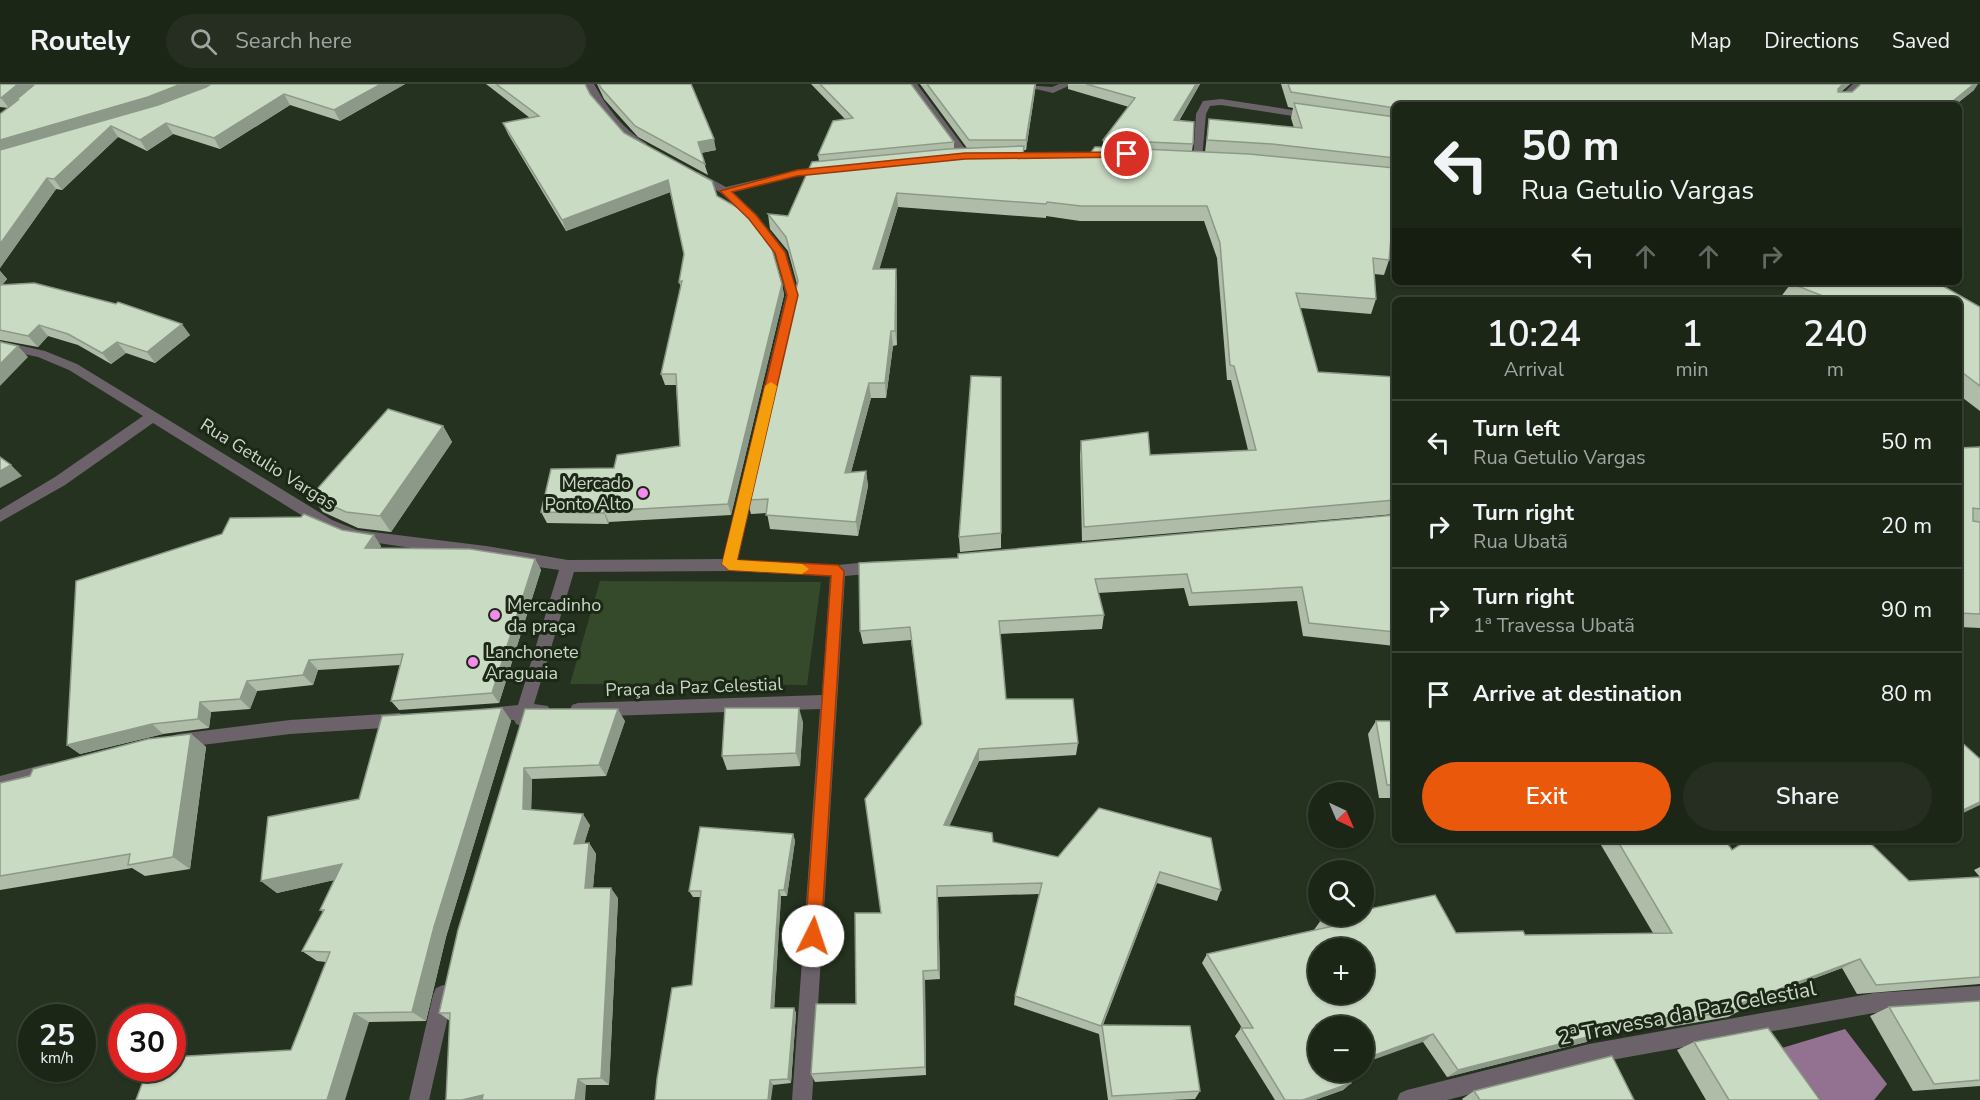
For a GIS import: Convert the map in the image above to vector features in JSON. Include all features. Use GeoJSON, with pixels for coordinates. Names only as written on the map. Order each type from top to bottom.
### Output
{"type":"FeatureCollection","features":[{"type":"Feature","properties":{"kind":"street"},"geometry":{"type":"LineString","coordinates":[[589,84],[598,101],[633,141],[652,151]]}},
{"type":"Feature","properties":{"kind":"street"},"geometry":{"type":"LineString","coordinates":[[912,84],[960,157],[977,156]]}},
{"type":"Feature","properties":{"kind":"street"},"geometry":{"type":"LineString","coordinates":[[1019,84],[1053,90],[1068,84]]}},
{"type":"Feature","properties":{"kind":"street"},"geometry":{"type":"LineString","coordinates":[[1838,102],[1859,84]]}},
{"type":"Feature","properties":{"kind":"street"},"geometry":{"type":"LineString","coordinates":[[1209,160],[1192,159],[1201,114],[1207,103],[1221,102],[1327,118]]}},
{"type":"Feature","properties":{"kind":"street"},"geometry":{"type":"LineString","coordinates":[[725,191],[797,173],[839,169]]}},
{"type":"Feature","properties":{"kind":"street"},"geometry":{"type":"LineString","coordinates":[[689,171],[725,191],[753,217],[780,252],[792,295],[729,564]]}},
{"type":"Feature","properties":{"kind":"street","name":"Rua Getulio Vargas"},"geometry":{"type":"LineString","coordinates":[[0,345],[41,354],[73,367],[327,524],[356,535],[486,552],[568,566],[729,564],[838,571],[896,565]]}},
{"type":"Feature","properties":{"kind":"street"},"geometry":{"type":"LineString","coordinates":[[0,517],[60,481],[153,416]]}},
{"type":"Feature","properties":{"kind":"street"},"geometry":{"type":"LineString","coordinates":[[518,734],[568,566]]}},
{"type":"Feature","properties":{"kind":"street"},"geometry":{"type":"LineString","coordinates":[[802,1100],[838,571]]}},
{"type":"Feature","properties":{"kind":"street","name":"Praça da Paz Celestial"},"geometry":{"type":"LineString","coordinates":[[466,715],[524,711],[829,702]]}},
{"type":"Feature","properties":{"kind":"street"},"geometry":{"type":"LineString","coordinates":[[164,743],[290,727],[419,718]]}},
{"type":"Feature","properties":{"kind":"street"},"geometry":{"type":"LineString","coordinates":[[0,784],[61,768]]}},
{"type":"Feature","properties":{"kind":"street"},"geometry":{"type":"LineString","coordinates":[[418,1100],[449,973]]}},
{"type":"Feature","properties":{"kind":"street","name":"2ª Travessa da Paz Celestial"},"geometry":{"type":"LineString","coordinates":[[1407,1100],[1588,1054],[1874,1003],[1980,996]]}},
{"type":"Feature","properties":{"kind":"green space"},"geometry":{"type":"Polygon","coordinates":[[[600,581],[821,582],[807,685],[570,684],[600,581]]]}},
{"type":"Feature","properties":{"kind":"shaded area"},"geometry":{"type":"Polygon","coordinates":[[[1845,1029],[1887,1084],[1874,1100],[1821,1100],[1782,1048],[1845,1029]]]}},
{"type":"Feature","properties":{"kind":"building"},"geometry":{"type":"Polygon","coordinates":[[[0,84],[18,84],[1,98],[0,84]]]}},
{"type":"Feature","properties":{"kind":"building"},"geometry":{"type":"Polygon","coordinates":[[[35,84],[181,84],[148,97],[0,140],[0,114],[35,84]]]}},
{"type":"Feature","properties":{"kind":"building"},"geometry":{"type":"Polygon","coordinates":[[[211,84],[381,84],[334,110],[284,94],[214,138],[166,123],[140,140],[111,126],[54,179],[47,178],[0,244],[0,150],[158,105],[211,84]]]}},
{"type":"Feature","properties":{"kind":"building"},"geometry":{"type":"Polygon","coordinates":[[[496,84],[585,84],[590,94],[624,133],[712,181],[717,196],[749,214],[770,242],[782,284],[728,504],[604,511],[604,513],[541,512],[551,469],[614,468],[617,455],[680,446],[676,374],[661,374],[682,281],[679,282],[684,254],[668,180],[562,220],[503,123],[539,116],[496,84]]]}},
{"type":"Feature","properties":{"kind":"building"},"geometry":{"type":"Polygon","coordinates":[[[599,84],[691,84],[714,139],[698,142],[705,164],[635,126],[599,84]]]}},
{"type":"Feature","properties":{"kind":"building"},"geometry":{"type":"Polygon","coordinates":[[[820,84],[911,84],[954,142],[818,155],[833,121],[853,118],[820,84]]]}},
{"type":"Feature","properties":{"kind":"building"},"geometry":{"type":"Polygon","coordinates":[[[927,84],[1035,84],[1026,140],[969,140],[927,84]]]}},
{"type":"Feature","properties":{"kind":"building"},"geometry":{"type":"Polygon","coordinates":[[[1086,84],[1196,84],[1174,120],[1194,122],[1193,144],[1103,140],[1135,98],[1086,84]]]}},
{"type":"Feature","properties":{"kind":"building"},"geometry":{"type":"Polygon","coordinates":[[[1288,84],[1843,84],[1838,92],[1852,92],[1861,84],[1974,84],[1952,102],[1392,102],[1392,108],[1291,92],[1288,84]]]}},
{"type":"Feature","properties":{"kind":"building"},"geometry":{"type":"Polygon","coordinates":[[[1294,103],[1392,117],[1392,158],[1272,144],[1207,140],[1209,119],[1302,128],[1294,103]]]}},
{"type":"Feature","properties":{"kind":"building"},"geometry":{"type":"Polygon","coordinates":[[[1024,146],[1023,155],[1089,155],[1095,147],[1099,147],[1249,154],[1392,168],[1392,227],[1389,260],[1373,258],[1376,299],[1296,293],[1318,372],[1392,377],[1392,500],[1084,527],[1081,441],[1148,432],[1150,455],[1256,450],[1234,366],[1230,365],[1220,243],[1207,206],[1081,206],[897,193],[873,269],[896,269],[895,331],[891,331],[885,383],[869,383],[845,473],[866,471],[856,522],[766,515],[768,499],[747,500],[798,281],[786,237],[768,214],[788,216],[812,162],[948,149],[1024,146]]]}},
{"type":"Feature","properties":{"kind":"building"},"geometry":{"type":"Polygon","coordinates":[[[34,283],[116,304],[118,302],[182,324],[147,352],[117,342],[102,353],[68,334],[39,325],[28,336],[0,330],[0,285],[34,283]]]}},
{"type":"Feature","properties":{"kind":"building"},"geometry":{"type":"Polygon","coordinates":[[[1795,285],[1941,285],[1980,307],[1980,386],[1962,372],[1962,297],[1825,297],[1795,285]]]}},
{"type":"Feature","properties":{"kind":"building"},"geometry":{"type":"Polygon","coordinates":[[[0,342],[18,346],[0,364],[0,342]]]}},
{"type":"Feature","properties":{"kind":"building"},"geometry":{"type":"Polygon","coordinates":[[[971,376],[1001,377],[1001,533],[959,537],[971,376]]]}},
{"type":"Feature","properties":{"kind":"building"},"geometry":{"type":"Polygon","coordinates":[[[388,409],[443,426],[380,516],[346,512],[311,496],[388,409]]]}},
{"type":"Feature","properties":{"kind":"building"},"geometry":{"type":"Polygon","coordinates":[[[1980,447],[1980,509],[1973,508],[1973,521],[1980,522],[1980,614],[1962,613],[1962,448],[1980,447]]]}},
{"type":"Feature","properties":{"kind":"building"},"geometry":{"type":"Polygon","coordinates":[[[0,457],[11,465],[0,471],[0,457]]]}},
{"type":"Feature","properties":{"kind":"building"},"geometry":{"type":"Polygon","coordinates":[[[304,514],[342,530],[374,535],[365,548],[470,549],[535,559],[492,693],[391,701],[403,654],[309,660],[303,675],[247,681],[240,699],[200,702],[198,719],[152,724],[67,745],[76,581],[222,534],[230,518],[301,517],[304,514]]]}},
{"type":"Feature","properties":{"kind":"building"},"geometry":{"type":"Polygon","coordinates":[[[1392,515],[1392,632],[1309,623],[1302,587],[1192,593],[1187,574],[1095,579],[1104,615],[999,621],[1006,699],[1073,699],[1078,743],[979,749],[944,825],[992,833],[993,842],[1058,857],[1099,808],[1211,838],[1221,890],[1160,872],[1101,1026],[1015,996],[1042,883],[937,886],[938,970],[923,971],[925,1067],[811,1074],[816,1004],[856,1004],[855,913],[881,913],[865,799],[922,724],[910,627],[860,631],[859,563],[958,558],[958,554],[1392,515]]]}},
{"type":"Feature","properties":{"kind":"building"},"geometry":{"type":"Polygon","coordinates":[[[502,708],[434,927],[412,1012],[354,1013],[327,1100],[136,1100],[143,1082],[186,1082],[186,1056],[291,1050],[330,952],[302,951],[324,910],[320,910],[342,864],[261,881],[268,817],[359,799],[382,716],[502,708]]]}},
{"type":"Feature","properties":{"kind":"building"},"geometry":{"type":"Polygon","coordinates":[[[725,708],[799,708],[796,753],[722,756],[725,708]]]}},
{"type":"Feature","properties":{"kind":"building"},"geometry":{"type":"Polygon","coordinates":[[[525,709],[618,709],[599,765],[524,768],[523,809],[583,814],[574,844],[589,843],[585,888],[611,888],[601,1078],[578,1079],[575,1100],[482,1100],[483,1095],[462,1100],[446,1100],[450,1013],[439,1013],[458,930],[525,709]]]}},
{"type":"Feature","properties":{"kind":"building"},"geometry":{"type":"Polygon","coordinates":[[[1376,721],[1392,721],[1392,785],[1387,785],[1376,721]]]}},
{"type":"Feature","properties":{"kind":"building"},"geometry":{"type":"Polygon","coordinates":[[[191,734],[173,857],[128,865],[130,854],[0,876],[0,783],[30,776],[33,769],[148,739],[191,734]]]}},
{"type":"Feature","properties":{"kind":"building"},"geometry":{"type":"Polygon","coordinates":[[[1962,743],[1980,759],[1980,802],[1962,811],[1962,743]]]}},
{"type":"Feature","properties":{"kind":"building"},"geometry":{"type":"Polygon","coordinates":[[[700,827],[793,834],[784,890],[779,890],[771,1008],[794,1008],[788,1079],[770,1080],[768,1100],[655,1100],[672,988],[692,985],[701,891],[689,891],[700,827]]]}},
{"type":"Feature","properties":{"kind":"building"},"geometry":{"type":"Polygon","coordinates":[[[1619,843],[1727,843],[1732,850],[1742,843],[1870,843],[1909,881],[1980,877],[1980,977],[1876,985],[1860,959],[1739,1004],[1745,1008],[1679,1020],[1677,1016],[1597,1029],[1599,1034],[1458,1070],[1433,1034],[1374,1055],[1374,1016],[1308,1016],[1308,1082],[1351,1083],[1303,1100],[1285,1100],[1241,1028],[1253,1028],[1207,954],[1333,926],[1374,926],[1374,908],[1435,895],[1456,933],[1523,931],[1525,935],[1672,933],[1619,843]]]}},
{"type":"Feature","properties":{"kind":"building"},"geometry":{"type":"Polygon","coordinates":[[[1980,1001],[1980,1080],[1934,1084],[1889,1007],[1980,1001]]]}},
{"type":"Feature","properties":{"kind":"building"},"geometry":{"type":"Polygon","coordinates":[[[1102,1025],[1190,1026],[1200,1091],[1112,1096],[1102,1025]]]}},
{"type":"Feature","properties":{"kind":"building"},"geometry":{"type":"Polygon","coordinates":[[[1768,1028],[1820,1100],[1729,1100],[1694,1042],[1768,1028]]]}},
{"type":"Feature","properties":{"kind":"building"},"geometry":{"type":"Polygon","coordinates":[[[1612,1056],[1634,1100],[1480,1100],[1474,1091],[1612,1056]]]}},
{"type":"Feature","properties":{"kind":"slow traffic"},"geometry":{"type":"LineString","coordinates":[[771,386],[729,564],[802,569]]}},
{"type":"Feature","properties":{"kind":"place","name":"Mercado Ponto Alto"},"geometry":{"type":"Point","coordinates":[643,493]}},
{"type":"Feature","properties":{"kind":"place","name":"Mercadinho da praça"},"geometry":{"type":"Point","coordinates":[495,615]}},
{"type":"Feature","properties":{"kind":"place","name":"Lanchonete Araguaia"},"geometry":{"type":"Point","coordinates":[473,662]}},
{"type":"Feature","properties":{"kind":"route"},"geometry":{"type":"LineString","coordinates":[[813,936],[838,571],[729,564],[792,295],[780,252],[753,217],[725,191],[797,173],[965,156],[1127,154]]}}]}
